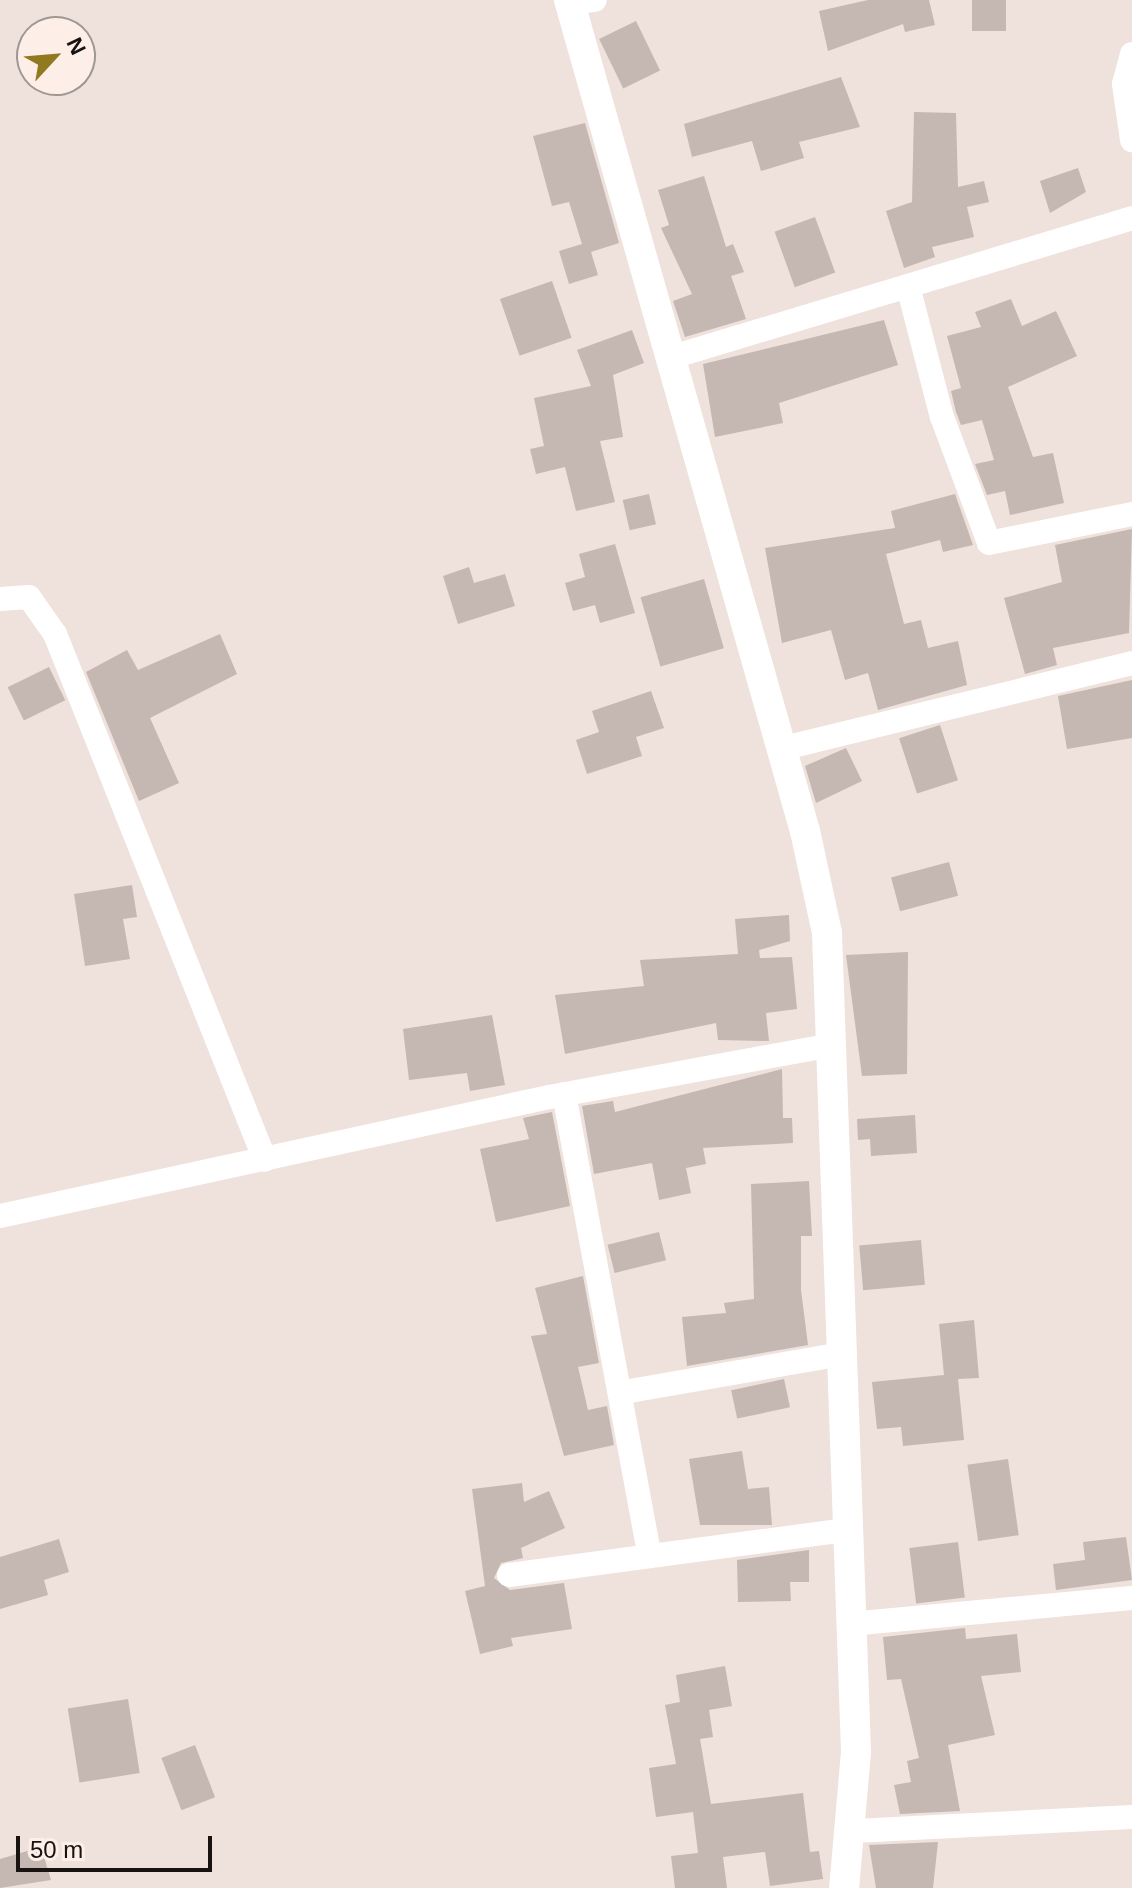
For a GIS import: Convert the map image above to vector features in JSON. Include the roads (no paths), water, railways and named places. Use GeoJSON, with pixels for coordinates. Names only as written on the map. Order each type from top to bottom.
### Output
{"type":"FeatureCollection","features":[{"type":"Feature","properties":{"kind":"street"},"geometry":{"type":"LineString","coordinates":[[578,1],[669,358],[780,749],[827,933],[837,1355],[850,1624],[854,1831],[844,1888]]}},
{"type":"Feature","properties":{"kind":"street"},"geometry":{"type":"LineString","coordinates":[[1132,54],[1124,84],[1132,140]]}},
{"type":"Feature","properties":{"kind":"street"},"geometry":{"type":"LineString","coordinates":[[669,358],[1132,218]]}},
{"type":"Feature","properties":{"kind":"street"},"geometry":{"type":"LineString","coordinates":[[908,286],[942,417],[992,554],[1132,514]]}},
{"type":"Feature","properties":{"kind":"street"},"geometry":{"type":"LineString","coordinates":[[0,599],[29,597],[55,634],[265,1160]]}},
{"type":"Feature","properties":{"kind":"street"},"geometry":{"type":"LineString","coordinates":[[780,749],[1132,663]]}},
{"type":"Feature","properties":{"kind":"street"},"geometry":{"type":"LineString","coordinates":[[0,1216],[564,1094],[832,1045]]}},
{"type":"Feature","properties":{"kind":"street"},"geometry":{"type":"LineString","coordinates":[[564,1094],[624,1392],[650,1556]]}},
{"type":"Feature","properties":{"kind":"street"},"geometry":{"type":"LineString","coordinates":[[624,1392],[837,1355]]}},
{"type":"Feature","properties":{"kind":"street"},"geometry":{"type":"LineString","coordinates":[[509,1575],[845,1530]]}},
{"type":"Feature","properties":{"kind":"street"},"geometry":{"type":"LineString","coordinates":[[850,1624],[1132,1598]]}},
{"type":"Feature","properties":{"kind":"street"},"geometry":{"type":"LineString","coordinates":[[854,1831],[1132,1817]]}}]}
